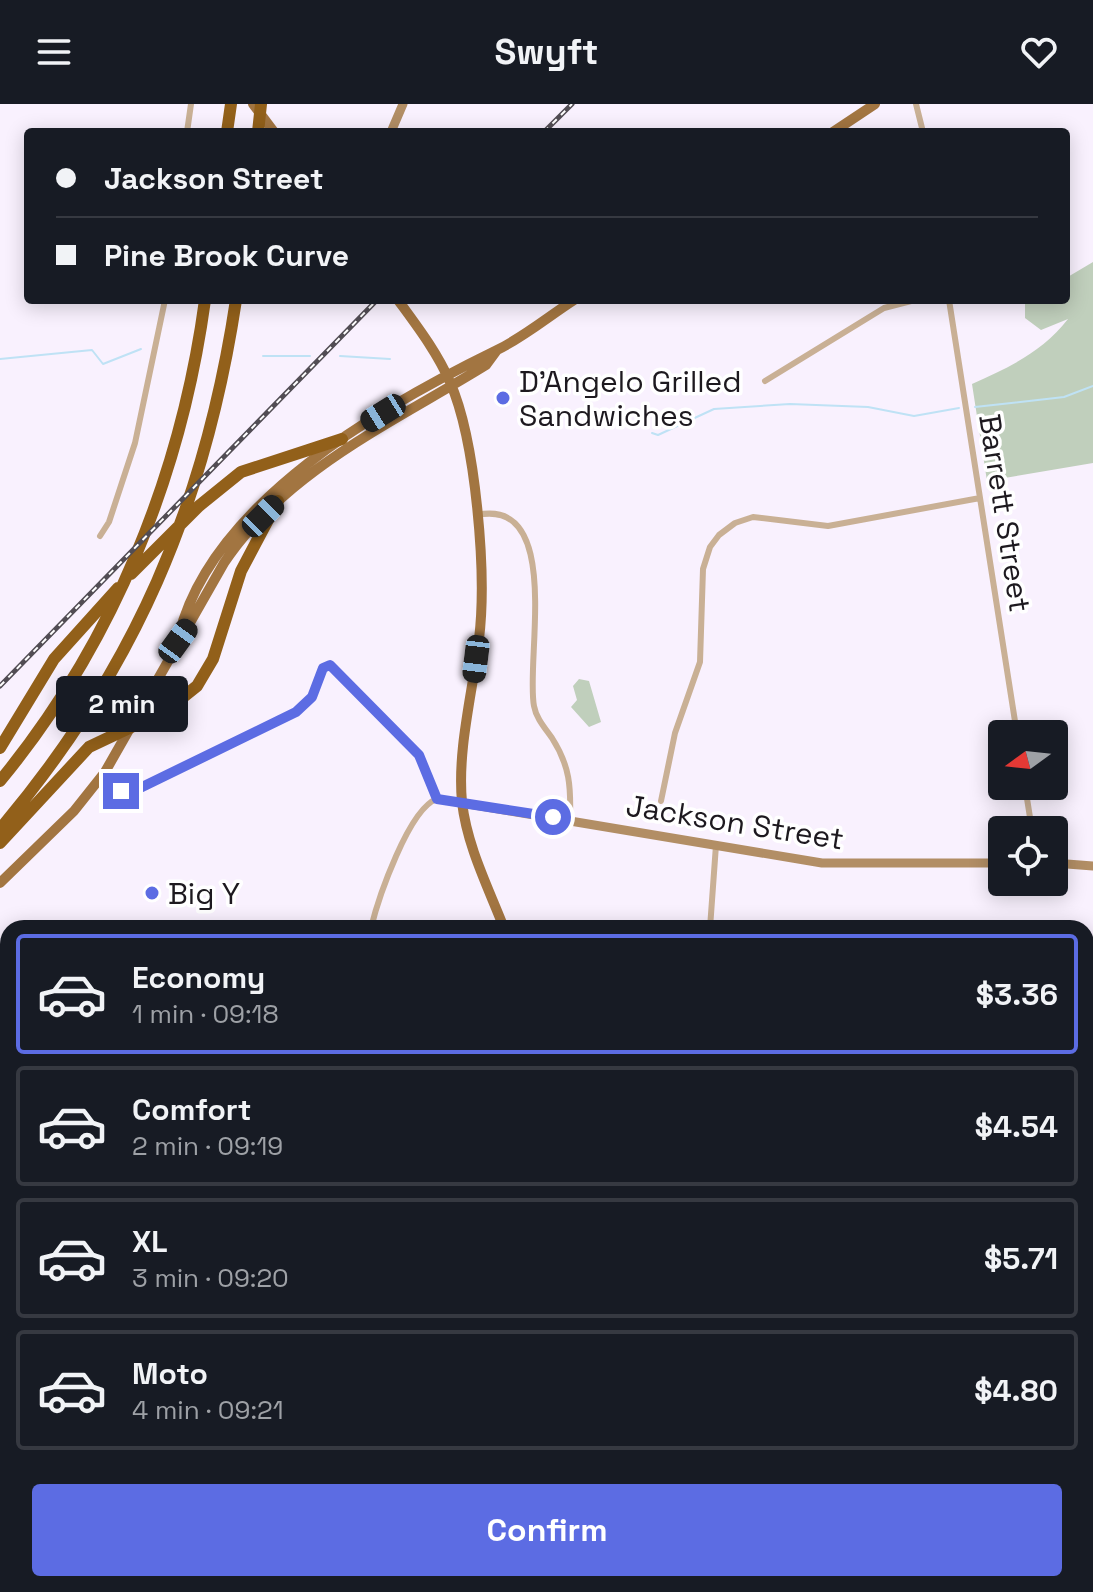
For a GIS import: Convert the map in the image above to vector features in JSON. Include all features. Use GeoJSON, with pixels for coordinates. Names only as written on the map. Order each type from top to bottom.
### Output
{"type":"FeatureCollection","features":[{"type":"Feature","properties":{"kind":"highway"},"geometry":{"type":"LineString","coordinates":[[258,128],[261,104]]}},
{"type":"Feature","properties":{"kind":"highway"},"geometry":{"type":"LineString","coordinates":[[228,128],[231,107]]}},
{"type":"Feature","properties":{"kind":"highway"},"geometry":{"type":"LineString","coordinates":[[0,781],[45,721],[95,641],[143,539],[169,466],[193,370],[204,304]]}},
{"type":"Feature","properties":{"kind":"highway"},"geometry":{"type":"LineString","coordinates":[[0,829],[48,771],[94,706],[133,636],[161,574],[205,451],[225,369],[235,304]]}},
{"type":"Feature","properties":{"kind":"highway"},"geometry":{"type":"LineString","coordinates":[[0,748],[48,667],[81,626],[224,482],[257,464],[342,439]]}},
{"type":"Feature","properties":{"kind":"highway"},"geometry":{"type":"LineString","coordinates":[[0,843],[42,802],[78,757],[100,740],[167,710],[192,692],[210,666],[241,571],[278,501]]}},
{"type":"Feature","properties":{"kind":"main road"},"geometry":{"type":"LineString","coordinates":[[253,104],[271,128]]}},
{"type":"Feature","properties":{"kind":"main road"},"geometry":{"type":"LineString","coordinates":[[839,128],[875,104]]}},
{"type":"Feature","properties":{"kind":"main road"},"geometry":{"type":"LineString","coordinates":[[401,304],[449,380],[461,417],[477,515],[480,634],[463,766],[462,803],[476,858],[501,920]]}},
{"type":"Feature","properties":{"kind":"main road"},"geometry":{"type":"LineString","coordinates":[[178,641],[183,619],[199,589],[240,528],[277,489],[342,439],[449,380],[486,365],[497,350],[568,304]]}},
{"type":"Feature","properties":{"kind":"main road"},"geometry":{"type":"LineString","coordinates":[[0,883],[66,820],[98,782],[131,730],[178,641],[232,551],[278,501],[315,471],[449,380]]}},
{"type":"Feature","properties":{"kind":"street"},"geometry":{"type":"LineString","coordinates":[[188,128],[191,104]]}},
{"type":"Feature","properties":{"kind":"street"},"geometry":{"type":"LineString","coordinates":[[393,128],[403,104]]}},
{"type":"Feature","properties":{"kind":"street"},"geometry":{"type":"LineString","coordinates":[[916,104],[922,128]]}},
{"type":"Feature","properties":{"kind":"street"},"geometry":{"type":"LineString","coordinates":[[100,536],[109,522],[135,443],[164,304]]}},
{"type":"Feature","properties":{"kind":"street"},"geometry":{"type":"LineString","coordinates":[[765,381],[884,308],[900,304]]}},
{"type":"Feature","properties":{"kind":"street","name":"Barrett Street"},"geometry":{"type":"LineString","coordinates":[[950,304],[1015,720]]}},
{"type":"Feature","properties":{"kind":"street"},"geometry":{"type":"LineString","coordinates":[[661,801],[675,733],[700,662],[703,569],[710,547],[719,535],[735,523],[753,517],[828,526],[980,498]]}},
{"type":"Feature","properties":{"kind":"street"},"geometry":{"type":"LineString","coordinates":[[477,515],[504,516],[520,529],[527,542],[536,583],[533,703],[569,772],[570,819]]}},
{"type":"Feature","properties":{"kind":"street"},"geometry":{"type":"LineString","coordinates":[[98,782],[121,791],[140,788],[296,712],[312,697],[323,668],[330,665],[419,755],[437,799]]}},
{"type":"Feature","properties":{"kind":"street"},"geometry":{"type":"LineString","coordinates":[[374,920],[413,821],[425,804],[437,799],[462,803]]}},
{"type":"Feature","properties":{"kind":"street","name":"Jackson Street"},"geometry":{"type":"LineString","coordinates":[[462,803],[833,864],[988,863]]}},
{"type":"Feature","properties":{"kind":"street"},"geometry":{"type":"LineString","coordinates":[[711,920],[716,845]]}},
{"type":"Feature","properties":{"kind":"street"},"geometry":{"type":"LineString","coordinates":[[1068,864],[1093,866]]}},
{"type":"Feature","properties":{"kind":"street"},"geometry":{"type":"LineString","coordinates":[[378,1592],[385,1592]]}},
{"type":"Feature","properties":{"kind":"green space"},"geometry":{"type":"Polygon","coordinates":[[[1093,262],[1093,463],[987,481],[972,384],[1024,358],[1058,331],[1068,319],[1041,330],[1025,318],[1025,304],[1070,304],[1070,276],[1093,262]]]}},
{"type":"Feature","properties":{"kind":"green space"},"geometry":{"type":"Polygon","coordinates":[[[579,679],[589,681],[601,722],[589,727],[571,707],[577,700],[573,686],[579,679]]]}},
{"type":"Feature","properties":{"kind":"waterway"},"geometry":{"type":"LineString","coordinates":[[0,359],[92,350],[103,364],[141,349]]}},
{"type":"Feature","properties":{"kind":"waterway"},"geometry":{"type":"LineString","coordinates":[[263,356],[310,356]]}},
{"type":"Feature","properties":{"kind":"waterway"},"geometry":{"type":"LineString","coordinates":[[340,356],[390,359]]}},
{"type":"Feature","properties":{"kind":"waterway"},"geometry":{"type":"LineString","coordinates":[[975,407],[1064,397],[1093,386]]}},
{"type":"Feature","properties":{"kind":"waterway"},"geometry":{"type":"LineString","coordinates":[[652,433],[658,435],[714,409],[790,404],[868,407],[914,416],[959,408]]}},
{"type":"Feature","properties":{"kind":"railway"},"geometry":{"type":"LineString","coordinates":[[548,128],[572,104]]}},
{"type":"Feature","properties":{"kind":"railway"},"geometry":{"type":"LineString","coordinates":[[0,686],[373,304]]}},
{"type":"Feature","properties":{"kind":"place","name":"D'Angelo Grilled Sandwiches"},"geometry":{"type":"Point","coordinates":[503,398]}},
{"type":"Feature","properties":{"kind":"place","name":"Big Y"},"geometry":{"type":"Point","coordinates":[152,893]}},
{"type":"Feature","properties":{"kind":"route"},"geometry":{"type":"LineString","coordinates":[[121,791],[140,788],[277,724],[312,697],[320,673],[326,665],[330,665],[419,755],[437,799],[553,817]]}}]}
